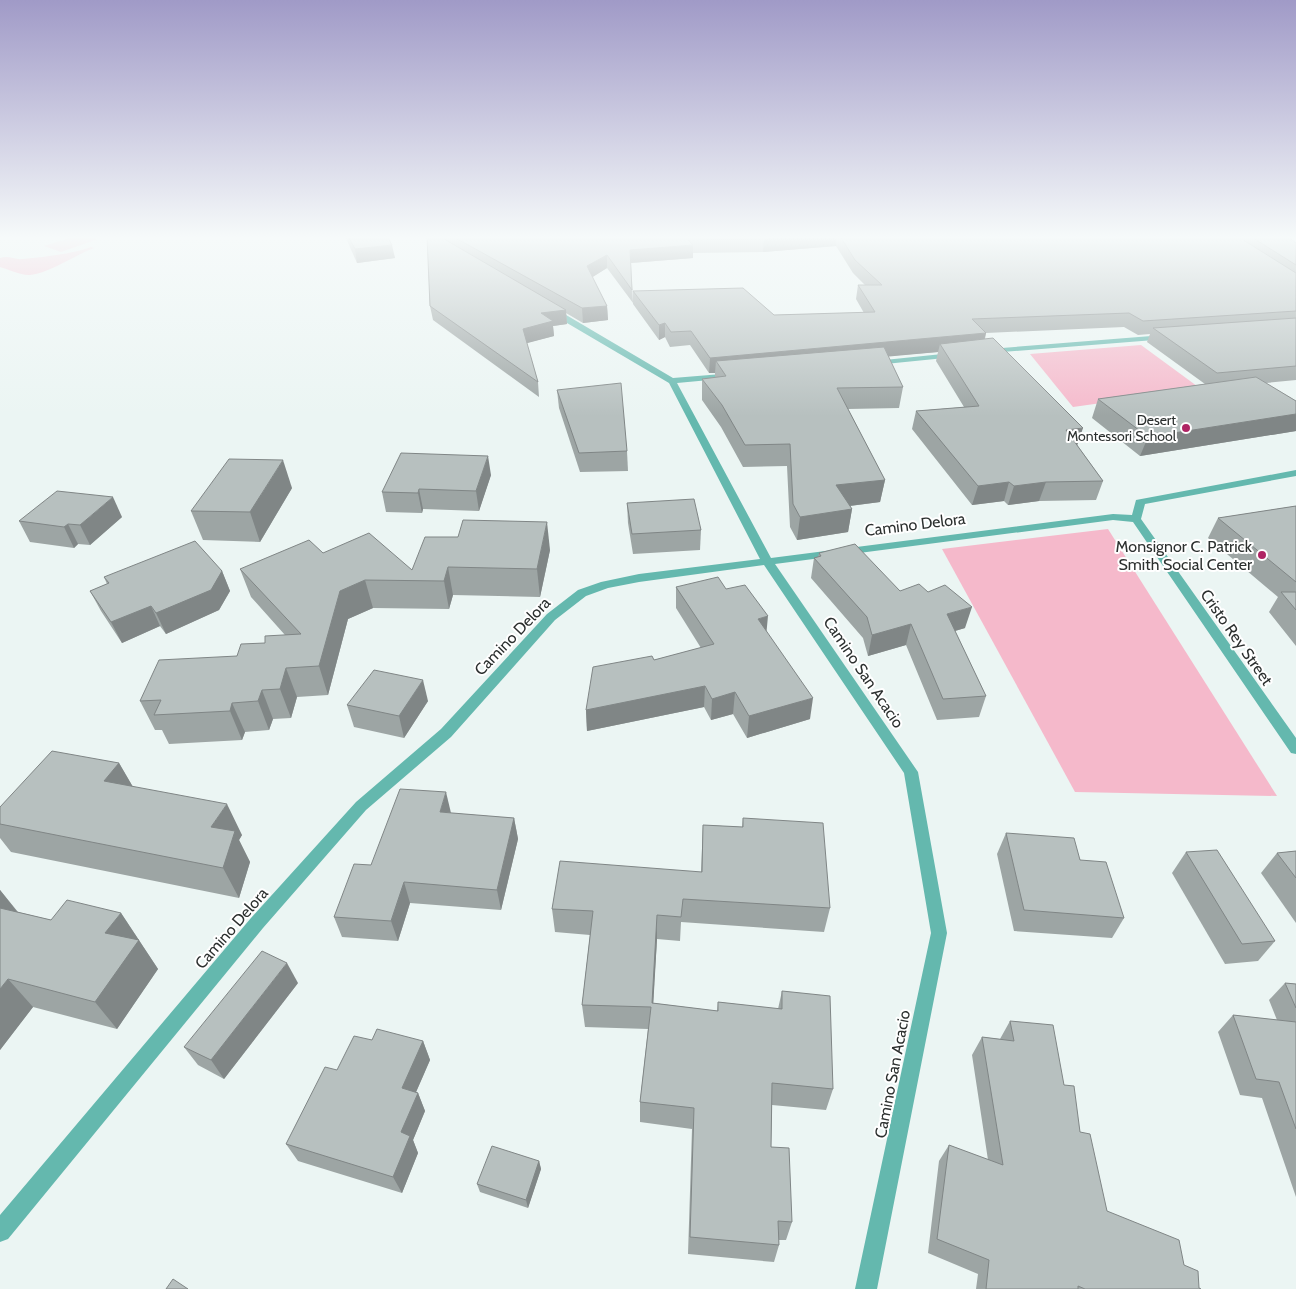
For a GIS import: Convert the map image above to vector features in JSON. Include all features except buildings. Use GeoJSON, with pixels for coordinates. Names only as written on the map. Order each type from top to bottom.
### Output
{"type":"FeatureCollection","features":[{"type":"Feature","properties":{"kind":"street"},"geometry":{"type":"LineString","coordinates":[[542,304],[672,381],[738,375]]}},
{"type":"Feature","properties":{"kind":"street"},"geometry":{"type":"LineString","coordinates":[[984,351],[1171,336]]}},
{"type":"Feature","properties":{"kind":"street"},"geometry":{"type":"LineString","coordinates":[[862,364],[966,354]]}},
{"type":"Feature","properties":{"kind":"street","name":"Camino San Acacio"},"geometry":{"type":"LineString","coordinates":[[672,381],[767,561],[911,772],[938,933],[866,1289]]}},
{"type":"Feature","properties":{"kind":"street"},"geometry":{"type":"LineString","coordinates":[[1136,518],[1140,502],[1296,473]]}},
{"type":"Feature","properties":{"kind":"street","name":"Camino Delora"},"geometry":{"type":"LineString","coordinates":[[0,1231],[250,931],[361,806],[446,733],[551,617],[582,593],[605,585],[639,578],[1113,517],[1136,518]]}},
{"type":"Feature","properties":{"kind":"street","name":"Cristo Rey Street"},"geometry":{"type":"LineString","coordinates":[[1136,518],[1296,749]]}},
{"type":"Feature","properties":{"kind":"shaded area"},"geometry":{"type":"Polygon","coordinates":[[[1141,345],[1201,389],[1073,407],[1030,354],[1141,345]]]}},
{"type":"Feature","properties":{"kind":"shaded area"},"geometry":{"type":"Polygon","coordinates":[[[1108,529],[1277,796],[1075,792],[942,549],[1108,529]]]}},
{"type":"Feature","properties":{"kind":"place","name":"Desert Montessori School"},"geometry":{"type":"Point","coordinates":[1186,428]}},
{"type":"Feature","properties":{"kind":"place","name":"Monsignor C. Patrick Smith Social Center"},"geometry":{"type":"Point","coordinates":[1262,555]}}]}
